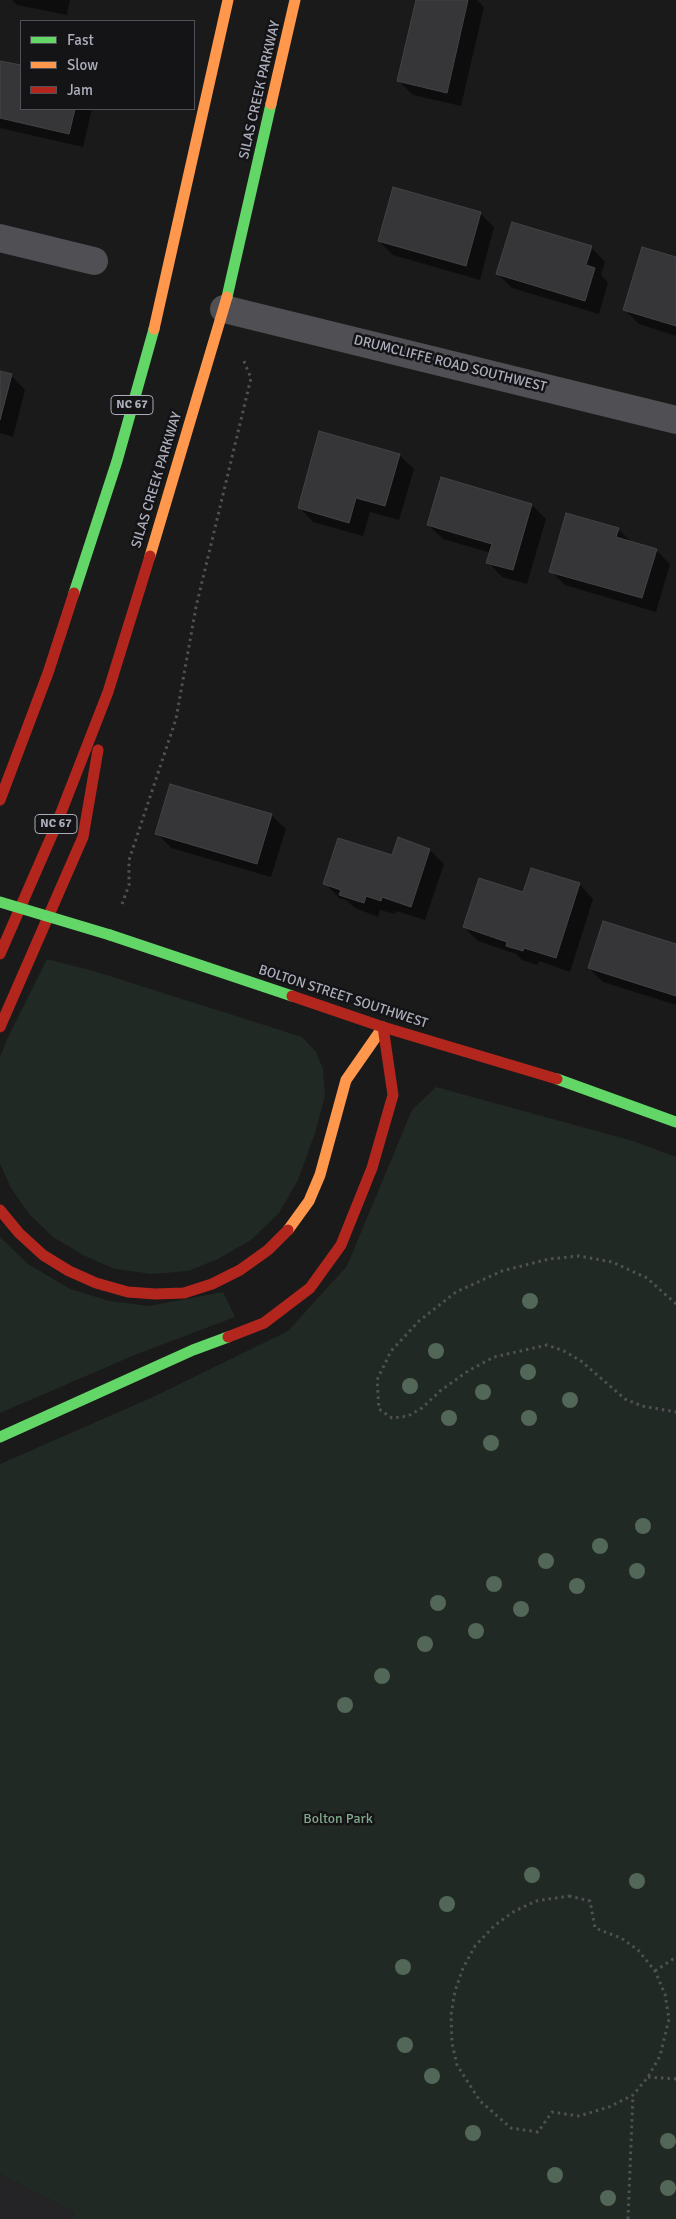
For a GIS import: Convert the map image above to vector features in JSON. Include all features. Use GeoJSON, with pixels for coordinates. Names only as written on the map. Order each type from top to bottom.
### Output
{"type":"FeatureCollection","features":[{"type":"Feature","properties":{"kind":"main road","name":"NC 67"},"geometry":{"type":"LineString","coordinates":[[0,800],[48,672],[127,423],[152,337],[181,216],[228,0]]}},
{"type":"Feature","properties":{"kind":"main road","name":"SILAS CREEK PARKWAY"},"geometry":{"type":"LineString","coordinates":[[0,954],[55,828],[108,692],[224,309],[295,0]]}},
{"type":"Feature","properties":{"kind":"main road"},"geometry":{"type":"LineString","coordinates":[[0,1027],[83,837],[108,692]]}},
{"type":"Feature","properties":{"kind":"main road","name":"BOLTON STREET SOUTHWEST"},"geometry":{"type":"LineString","coordinates":[[0,902],[110,935],[384,1027],[569,1082],[676,1122]]}},
{"type":"Feature","properties":{"kind":"main road"},"geometry":{"type":"LineString","coordinates":[[0,1210],[19,1233],[44,1255],[69,1272],[96,1283],[128,1292],[155,1294],[184,1292],[212,1284],[240,1270],[268,1250],[290,1228],[309,1201],[320,1175],[346,1080],[384,1027]]}},
{"type":"Feature","properties":{"kind":"main road"},"geometry":{"type":"LineString","coordinates":[[0,1437],[193,1350],[264,1323],[310,1288],[325,1270],[341,1245],[356,1211],[372,1168],[393,1095],[384,1027]]}},
{"type":"Feature","properties":{"kind":"street"},"geometry":{"type":"LineString","coordinates":[[0,238],[94,261]]}},
{"type":"Feature","properties":{"kind":"street","name":"DRUMCLIFFE ROAD SOUTHWEST"},"geometry":{"type":"LineString","coordinates":[[224,309],[676,420]]}},
{"type":"Feature","properties":{"kind":"path"},"geometry":{"type":"LineString","coordinates":[[110,935],[129,885],[129,860],[176,719],[196,607],[251,378],[224,309]]}},
{"type":"Feature","properties":{"kind":"path"},"geometry":{"type":"LineString","coordinates":[[676,1304],[647,1278],[612,1262],[579,1256],[549,1259],[502,1271],[456,1292],[420,1321],[391,1351],[377,1380],[379,1409],[392,1418],[408,1416],[422,1408],[440,1391],[468,1371],[494,1357],[547,1346],[564,1351],[581,1361],[625,1399],[642,1406],[676,1412]]}},
{"type":"Feature","properties":{"kind":"path"},"geometry":{"type":"LineString","coordinates":[[569,1896],[590,1901],[595,1928],[621,1938],[638,1950],[655,1971],[665,1994],[669,2019],[660,2056],[648,2078],[633,2095],[609,2107],[579,2116],[552,2112],[538,2132],[511,2128],[480,2101],[457,2065],[452,2042],[451,2015],[463,1968],[475,1946],[494,1926],[513,1912],[536,1902],[569,1896]]}},
{"type":"Feature","properties":{"kind":"path"},"geometry":{"type":"LineString","coordinates":[[655,1971],[676,1957]]}},
{"type":"Feature","properties":{"kind":"path"},"geometry":{"type":"LineString","coordinates":[[648,2078],[676,2079]]}},
{"type":"Feature","properties":{"kind":"path"},"geometry":{"type":"LineString","coordinates":[[628,2219],[633,2095]]}},
{"type":"Feature","properties":{"kind":"shaded area"},"geometry":{"type":"Polygon","coordinates":[[[0,2174],[74,2212],[72,2219],[0,2219],[0,2174]]]}},
{"type":"Feature","properties":{"kind":"green space"},"geometry":{"type":"Polygon","coordinates":[[[47,959],[97,972],[302,1037],[316,1052],[323,1069],[325,1096],[315,1133],[298,1180],[279,1213],[251,1240],[218,1259],[188,1271],[152,1274],[115,1269],[85,1256],[53,1237],[29,1214],[11,1188],[0,1164],[0,1057],[47,959]]]}},
{"type":"Feature","properties":{"kind":"green space","name":"Bolton Park"},"geometry":{"type":"Polygon","coordinates":[[[436,1087],[633,1141],[676,1157],[676,2219],[72,2219],[74,2212],[0,2174],[0,1464],[153,1397],[288,1331],[347,1266],[412,1110],[436,1087]]]}},
{"type":"Feature","properties":{"kind":"green space"},"geometry":{"type":"Polygon","coordinates":[[[0,1237],[28,1264],[70,1289],[109,1301],[149,1306],[223,1292],[235,1317],[137,1354],[0,1413],[0,1237]]]}},
{"type":"Feature","properties":{"kind":"building"},"geometry":{"type":"Polygon","coordinates":[[[416,0],[468,0],[447,93],[397,81],[416,0]]]}},
{"type":"Feature","properties":{"kind":"building"},"geometry":{"type":"Polygon","coordinates":[[[0,61],[20,65],[20,110],[75,110],[69,134],[0,118],[0,61]]]}},
{"type":"Feature","properties":{"kind":"building"},"geometry":{"type":"Polygon","coordinates":[[[393,187],[481,212],[466,266],[378,241],[393,187]]]}},
{"type":"Feature","properties":{"kind":"building"},"geometry":{"type":"Polygon","coordinates":[[[512,222],[592,246],[586,265],[595,268],[585,301],[496,274],[512,222]]]}},
{"type":"Feature","properties":{"kind":"building"},"geometry":{"type":"Polygon","coordinates":[[[642,247],[676,257],[676,326],[623,310],[642,247]]]}},
{"type":"Feature","properties":{"kind":"building"},"geometry":{"type":"Polygon","coordinates":[[[0,371],[12,374],[0,420],[0,371]]]}},
{"type":"Feature","properties":{"kind":"building"},"geometry":{"type":"Polygon","coordinates":[[[319,431],[400,454],[385,506],[356,498],[349,523],[298,508],[319,431]]]}},
{"type":"Feature","properties":{"kind":"building"},"geometry":{"type":"Polygon","coordinates":[[[441,477],[532,504],[513,570],[486,563],[492,544],[427,525],[441,477]]]}},
{"type":"Feature","properties":{"kind":"building"},"geometry":{"type":"Polygon","coordinates":[[[566,513],[619,528],[616,537],[657,549],[642,598],[549,572],[566,513]]]}},
{"type":"Feature","properties":{"kind":"building"},"geometry":{"type":"Polygon","coordinates":[[[170,784],[272,814],[257,864],[155,834],[170,784]]]}},
{"type":"Feature","properties":{"kind":"building"},"geometry":{"type":"Polygon","coordinates":[[[398,837],[430,849],[411,907],[382,897],[381,901],[366,896],[364,903],[339,895],[341,890],[323,884],[338,838],[392,855],[398,837]]]}},
{"type":"Feature","properties":{"kind":"building"},"geometry":{"type":"Polygon","coordinates":[[[531,868],[580,883],[556,958],[524,948],[523,951],[506,946],[507,942],[463,927],[479,878],[523,892],[531,868]]]}},
{"type":"Feature","properties":{"kind":"building"},"geometry":{"type":"Polygon","coordinates":[[[603,921],[676,944],[676,996],[588,968],[603,921]]]}},
{"type":"Feature","properties":{"kind":"traffic: fast"},"geometry":{"type":"LineString","coordinates":[[227,297],[271,104]]}},
{"type":"Feature","properties":{"kind":"traffic: fast"},"geometry":{"type":"LineString","coordinates":[[74,593],[117,461],[154,329]]}},
{"type":"Feature","properties":{"kind":"traffic: fast"},"geometry":{"type":"LineString","coordinates":[[0,902],[110,935]]}},
{"type":"Feature","properties":{"kind":"traffic: fast"},"geometry":{"type":"LineString","coordinates":[[110,935],[292,996]]}},
{"type":"Feature","properties":{"kind":"traffic: fast"},"geometry":{"type":"LineString","coordinates":[[557,1079],[676,1122]]}},
{"type":"Feature","properties":{"kind":"traffic: fast"},"geometry":{"type":"LineString","coordinates":[[0,1437],[193,1350],[228,1337]]}},
{"type":"Feature","properties":{"kind":"traffic: slow"},"geometry":{"type":"LineString","coordinates":[[154,329],[228,0]]}},
{"type":"Feature","properties":{"kind":"traffic: slow"},"geometry":{"type":"LineString","coordinates":[[271,104],[295,0]]}},
{"type":"Feature","properties":{"kind":"traffic: slow"},"geometry":{"type":"LineString","coordinates":[[150,556],[227,297]]}},
{"type":"Feature","properties":{"kind":"traffic: slow"},"geometry":{"type":"LineString","coordinates":[[288,1230],[309,1201],[320,1175],[346,1080],[383,1027]]}},
{"type":"Feature","properties":{"kind":"traffic: jam"},"geometry":{"type":"LineString","coordinates":[[0,954],[55,828],[108,692],[150,556]]}},
{"type":"Feature","properties":{"kind":"traffic: jam"},"geometry":{"type":"LineString","coordinates":[[0,800],[48,673],[74,593]]}},
{"type":"Feature","properties":{"kind":"traffic: jam"},"geometry":{"type":"LineString","coordinates":[[0,1027],[83,837],[98,750]]}},
{"type":"Feature","properties":{"kind":"traffic: jam"},"geometry":{"type":"LineString","coordinates":[[292,996],[383,1027],[557,1079]]}},
{"type":"Feature","properties":{"kind":"traffic: jam"},"geometry":{"type":"LineString","coordinates":[[228,1337],[264,1323],[310,1288],[341,1245],[372,1168],[393,1095],[383,1027]]}},
{"type":"Feature","properties":{"kind":"traffic: jam"},"geometry":{"type":"LineString","coordinates":[[0,1210],[19,1233],[43,1255],[69,1271],[96,1283],[128,1292],[155,1294],[184,1293],[212,1284],[240,1270],[268,1250],[288,1230]]}}]}
